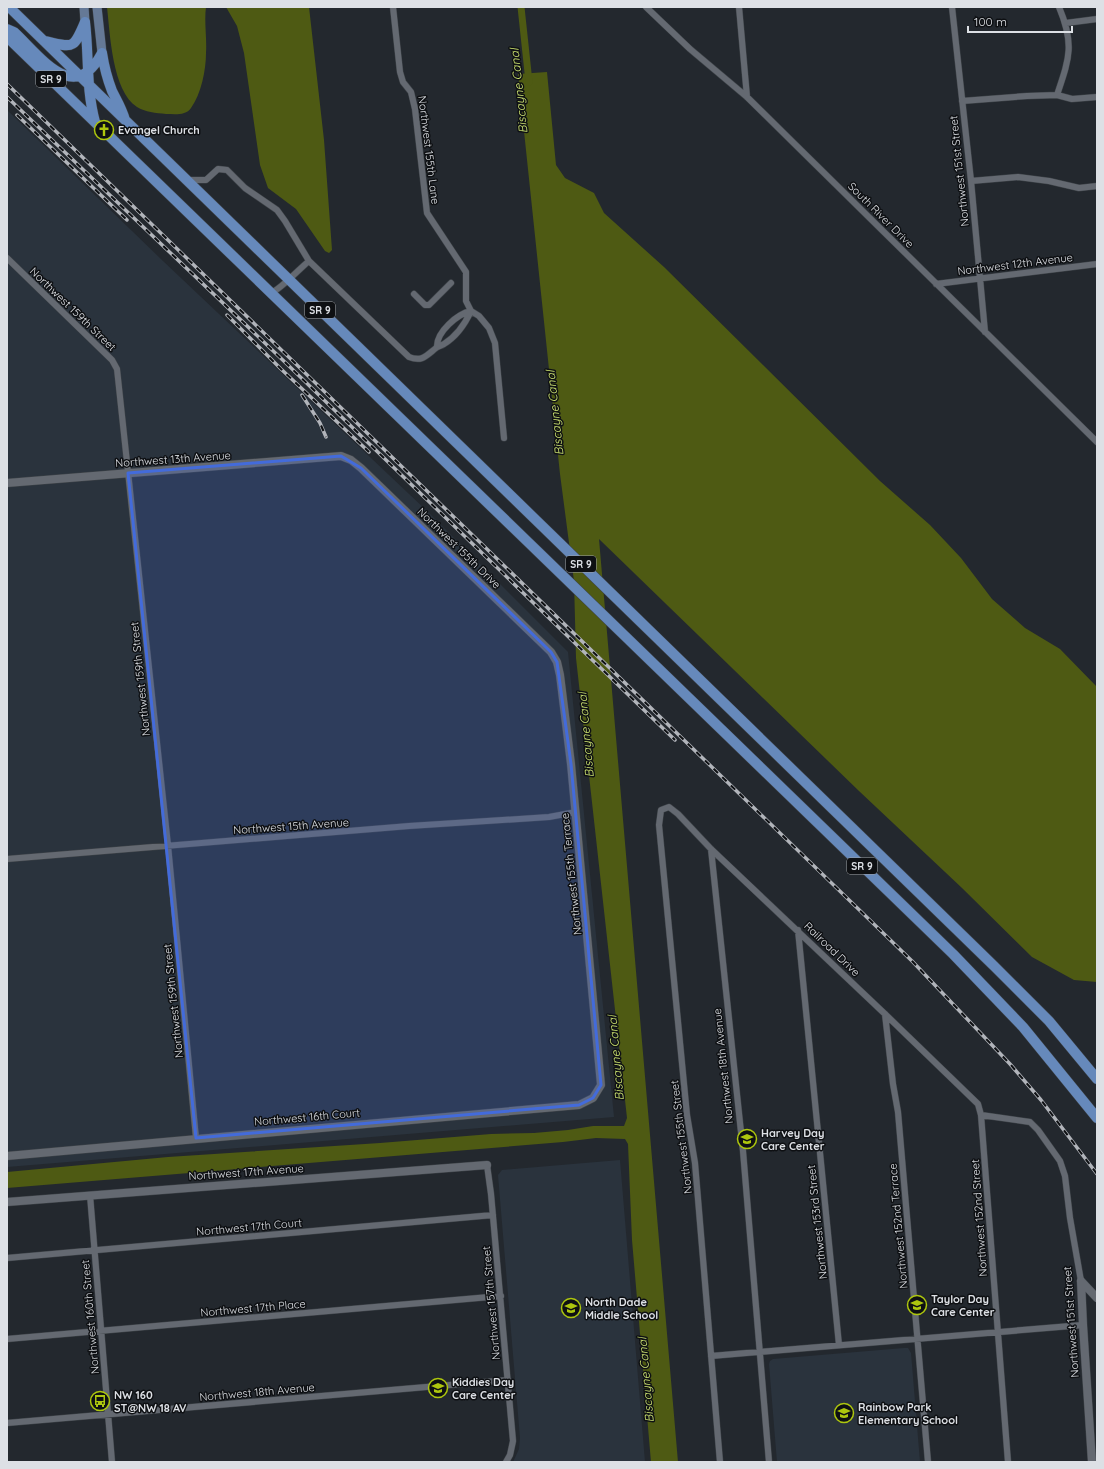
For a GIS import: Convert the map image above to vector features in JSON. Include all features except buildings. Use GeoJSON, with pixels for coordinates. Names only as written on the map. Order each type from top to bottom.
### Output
{"type":"FeatureCollection","features":[{"type":"Feature","properties":{"kind":"main road","name":"SR 9"},"geometry":{"type":"LineString","coordinates":[[10,7],[44,42],[85,75]]}},
{"type":"Feature","properties":{"kind":"main road"},"geometry":{"type":"LineString","coordinates":[[84,7],[85,75],[89,86],[90,103],[95,122]]}},
{"type":"Feature","properties":{"kind":"main road"},"geometry":{"type":"LineString","coordinates":[[97,7],[105,71],[112,91],[122,107],[125,120]]}},
{"type":"Feature","properties":{"kind":"main road"},"geometry":{"type":"LineString","coordinates":[[44,42],[63,46],[72,45],[78,39],[85,22]]}},
{"type":"Feature","properties":{"kind":"main road"},"geometry":{"type":"LineString","coordinates":[[7,29],[14,32],[60,74],[71,78],[85,75],[95,66],[102,53]]}},
{"type":"Feature","properties":{"kind":"main road","name":"SR 9"},"geometry":{"type":"LineString","coordinates":[[7,36],[953,954],[1023,1027],[1097,1118]]}},
{"type":"Feature","properties":{"kind":"main road","name":"SR 9"},"geometry":{"type":"LineString","coordinates":[[89,86],[994,966],[1049,1021],[1097,1079]]}},
{"type":"Feature","properties":{"kind":"street","name":"Northwest 155th Lane"},"geometry":{"type":"LineString","coordinates":[[394,7],[400,72],[403,82],[411,92],[415,109],[427,213],[466,272],[466,301],[471,311]]}},
{"type":"Feature","properties":{"kind":"street","name":"South River Drive"},"geometry":{"type":"LineString","coordinates":[[646,7],[690,49],[747,97],[1097,442]]}},
{"type":"Feature","properties":{"kind":"street"},"geometry":{"type":"LineString","coordinates":[[739,7],[747,97]]}},
{"type":"Feature","properties":{"kind":"street","name":"Northwest 151st Street"},"geometry":{"type":"LineString","coordinates":[[952,7],[981,278],[985,332]]}},
{"type":"Feature","properties":{"kind":"street"},"geometry":{"type":"LineString","coordinates":[[1057,95],[1069,60],[1066,23],[1059,7]]}},
{"type":"Feature","properties":{"kind":"street"},"geometry":{"type":"LineString","coordinates":[[1066,23],[1097,19]]}},
{"type":"Feature","properties":{"kind":"street"},"geometry":{"type":"LineString","coordinates":[[962,101],[1057,95],[1072,99],[1097,97]]}},
{"type":"Feature","properties":{"kind":"street"},"geometry":{"type":"LineString","coordinates":[[186,180],[206,180],[218,169],[227,170],[245,188],[277,210],[309,261],[409,357],[417,360],[424,359],[437,346],[443,345],[462,328],[471,311]]}},
{"type":"Feature","properties":{"kind":"street"},"geometry":{"type":"LineString","coordinates":[[971,181],[1018,177],[1048,181],[1079,188],[1097,186]]}},
{"type":"Feature","properties":{"kind":"street","name":"Northwest 159th Street"},"geometry":{"type":"LineString","coordinates":[[9,260],[112,360],[117,369],[168,845],[196,1138]]}},
{"type":"Feature","properties":{"kind":"street"},"geometry":{"type":"LineString","coordinates":[[271,293],[278,290],[288,278],[309,261]]}},
{"type":"Feature","properties":{"kind":"street","name":"Northwest 12th Avenue"},"geometry":{"type":"LineString","coordinates":[[936,284],[1096,265]]}},
{"type":"Feature","properties":{"kind":"street"},"geometry":{"type":"LineString","coordinates":[[414,294],[425,305],[428,305],[450,283]]}},
{"type":"Feature","properties":{"kind":"street"},"geometry":{"type":"LineString","coordinates":[[437,346],[437,340],[462,313],[471,311],[479,316],[489,328],[495,343],[504,438]]}},
{"type":"Feature","properties":{"kind":"street","name":"Northwest 13th Avenue"},"geometry":{"type":"LineString","coordinates":[[7,483],[341,456]]}},
{"type":"Feature","properties":{"kind":"street","name":"Northwest 155th Drive"},"geometry":{"type":"LineString","coordinates":[[341,456],[350,460],[361,468],[551,652],[556,662]]}},
{"type":"Feature","properties":{"kind":"street","name":"Northwest 155th Terrace"},"geometry":{"type":"LineString","coordinates":[[556,662],[560,675],[576,812],[601,1085]]}},
{"type":"Feature","properties":{"kind":"street","name":"Railroad Drive"},"geometry":{"type":"LineString","coordinates":[[661,810],[669,807],[678,814],[711,849],[798,930],[978,1104],[981,1115]]}},
{"type":"Feature","properties":{"kind":"street","name":"Northwest 155th Street"},"geometry":{"type":"LineString","coordinates":[[661,810],[659,825],[687,1114],[695,1163],[720,1462]]}},
{"type":"Feature","properties":{"kind":"street","name":"Northwest 15th Avenue"},"geometry":{"type":"LineString","coordinates":[[7,859],[168,845],[550,817],[576,812]]}},
{"type":"Feature","properties":{"kind":"street","name":"Northwest 18th Avenue"},"geometry":{"type":"LineString","coordinates":[[711,849],[743,1151],[768,1462]]}},
{"type":"Feature","properties":{"kind":"street","name":"Northwest 153rd Street"},"geometry":{"type":"LineString","coordinates":[[798,930],[839,1345]]}},
{"type":"Feature","properties":{"kind":"street","name":"Northwest 152nd Terrace"},"geometry":{"type":"LineString","coordinates":[[885,1014],[893,1084],[898,1112],[928,1462]]}},
{"type":"Feature","properties":{"kind":"street","name":"Northwest 16th Court"},"geometry":{"type":"LineString","coordinates":[[7,1156],[579,1105],[593,1098],[601,1085]]}},
{"type":"Feature","properties":{"kind":"street","name":"Northwest 151st Street"},"geometry":{"type":"LineString","coordinates":[[981,1115],[1030,1122],[1038,1130],[1060,1161],[1065,1176],[1070,1218],[1082,1281],[1083,1325],[1092,1462]]}},
{"type":"Feature","properties":{"kind":"street","name":"Northwest 152nd Street"},"geometry":{"type":"LineString","coordinates":[[981,1115],[1008,1462]]}},
{"type":"Feature","properties":{"kind":"street","name":"Northwest 17th Avenue"},"geometry":{"type":"LineString","coordinates":[[7,1202],[487,1165]]}},
{"type":"Feature","properties":{"kind":"street","name":"Northwest 157th Street"},"geometry":{"type":"LineString","coordinates":[[487,1165],[501,1296],[513,1441],[510,1456],[506,1462]]}},
{"type":"Feature","properties":{"kind":"street","name":"Northwest 160th Street"},"geometry":{"type":"LineString","coordinates":[[90,1195],[112,1462]]}},
{"type":"Feature","properties":{"kind":"street","name":"Northwest 17th Court"},"geometry":{"type":"LineString","coordinates":[[7,1258],[493,1215]]}},
{"type":"Feature","properties":{"kind":"street"},"geometry":{"type":"LineString","coordinates":[[1082,1281],[1097,1298]]}},
{"type":"Feature","properties":{"kind":"street","name":"Northwest 17th Place"},"geometry":{"type":"LineString","coordinates":[[7,1340],[501,1296]]}},
{"type":"Feature","properties":{"kind":"street"},"geometry":{"type":"LineString","coordinates":[[711,1356],[1083,1325]]}},
{"type":"Feature","properties":{"kind":"street","name":"Northwest 18th Avenue"},"geometry":{"type":"LineString","coordinates":[[7,1423],[508,1380]]}},
{"type":"Feature","properties":{"kind":"highlighted area"},"geometry":{"type":"Polygon","coordinates":[[[341,456],[361,468],[551,652],[557,662],[571,764],[601,1085],[593,1098],[579,1105],[196,1138],[128,473],[341,456]]]}},
{"type":"Feature","properties":{"kind":"shaded area"},"geometry":{"type":"Polygon","coordinates":[[[7,110],[163,261],[427,511],[568,652],[614,1117],[7,1167],[7,110]]]}},
{"type":"Feature","properties":{"kind":"shaded area","name":"North Dade Middle School"},"geometry":{"type":"Polygon","coordinates":[[[620,1160],[645,1462],[513,1462],[519,1449],[520,1438],[498,1175],[502,1170],[620,1160]]]}},
{"type":"Feature","properties":{"kind":"shaded area","name":"Rainbow Park Elementary School"},"geometry":{"type":"Polygon","coordinates":[[[908,1348],[911,1353],[920,1462],[777,1462],[769,1364],[770,1361],[773,1359],[908,1348]]]}},
{"type":"Feature","properties":{"kind":"water"},"geometry":{"type":"Polygon","coordinates":[[[107,7],[206,7],[206,60],[204,74],[198,96],[189,111],[176,114],[151,112],[137,107],[129,99],[122,88],[117,75],[111,46],[107,7]]]}},
{"type":"Feature","properties":{"kind":"water"},"geometry":{"type":"Polygon","coordinates":[[[226,7],[309,7],[324,140],[332,250],[329,253],[325,251],[296,209],[268,188],[260,165],[244,53],[237,26],[226,7]]]}},
{"type":"Feature","properties":{"kind":"water"},"geometry":{"type":"Polygon","coordinates":[[[547,72],[556,165],[565,178],[594,193],[604,213],[664,267],[880,481],[930,525],[961,558],[992,599],[1025,628],[1060,649],[1097,687],[1097,982],[1074,980],[1032,957],[599,539],[678,1462],[651,1462],[632,1240],[628,1144],[625,1139],[596,1138],[7,1188],[7,1172],[168,1157],[491,1134],[534,1133],[593,1126],[624,1126],[627,1118],[576,658],[574,581],[560,474],[518,74],[547,72]]]}},
{"type":"Feature","properties":{"kind":"waterway","name":"Biscayne Canal"},"geometry":{"type":"LineString","coordinates":[[521,7],[529,82]]}},
{"type":"Feature","properties":{"kind":"railway"},"geometry":{"type":"LineString","coordinates":[[7,84],[912,961],[1010,1064],[1041,1100],[1097,1174]]}},
{"type":"Feature","properties":{"kind":"railway"},"geometry":{"type":"LineString","coordinates":[[7,97],[289,366],[675,740]]}},
{"type":"Feature","properties":{"kind":"railway"},"geometry":{"type":"LineString","coordinates":[[17,115],[127,220]]}},
{"type":"Feature","properties":{"kind":"railway"},"geometry":{"type":"LineString","coordinates":[[227,315],[281,369],[369,452]]}},
{"type":"Feature","properties":{"kind":"railway"},"geometry":{"type":"LineString","coordinates":[[302,395],[320,423],[326,437]]}},
{"type":"Feature","properties":{"kind":"place","name":"Evangel Church"},"geometry":{"type":"Point","coordinates":[104,130]}},
{"type":"Feature","properties":{"kind":"place","name":"Harvey Day Care Center"},"geometry":{"type":"Point","coordinates":[747,1139]}},
{"type":"Feature","properties":{"kind":"place","name":"Taylor Day Care Center"},"geometry":{"type":"Point","coordinates":[917,1305]}},
{"type":"Feature","properties":{"kind":"place","name":"North Dade Middle School"},"geometry":{"type":"Point","coordinates":[571,1308]}},
{"type":"Feature","properties":{"kind":"place","name":"Kiddies Day Care Center"},"geometry":{"type":"Point","coordinates":[438,1388]}},
{"type":"Feature","properties":{"kind":"place","name":"NW 160 ST@NW 18 AV"},"geometry":{"type":"Point","coordinates":[100,1401]}},
{"type":"Feature","properties":{"kind":"place","name":"Rainbow Park Elementary School"},"geometry":{"type":"Point","coordinates":[844,1413]}}]}
